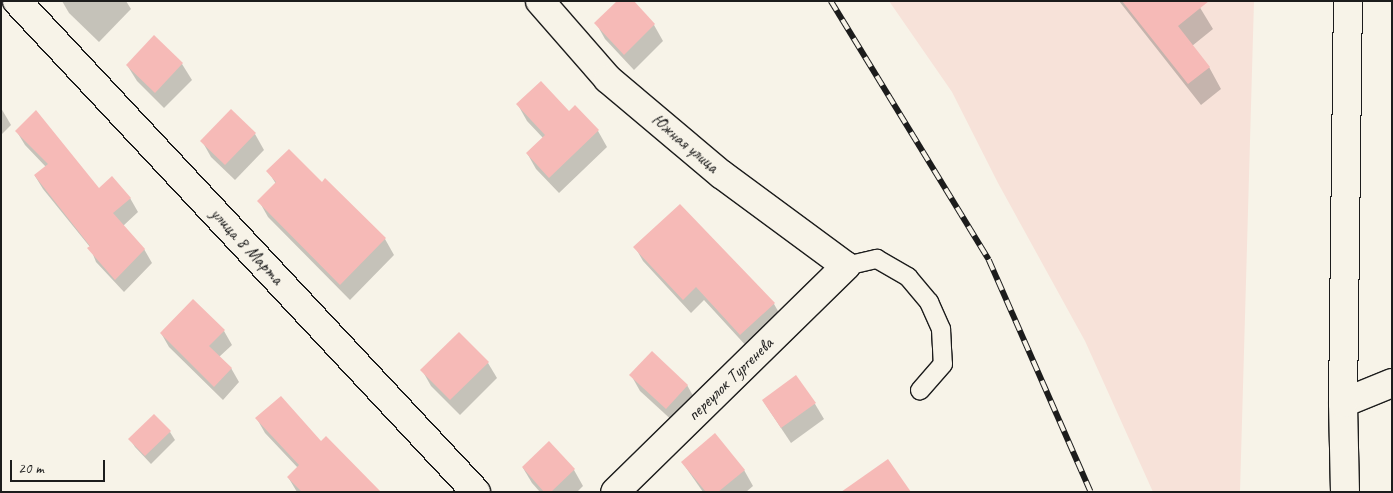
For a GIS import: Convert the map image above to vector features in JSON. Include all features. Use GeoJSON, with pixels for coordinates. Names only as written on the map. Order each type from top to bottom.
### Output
{"type":"FeatureCollection","features":[{"type":"Feature","properties":{"kind":"street","name":"улица 8 Марта"},"geometry":{"type":"LineString","coordinates":[[18,1],[476,492]]}},
{"type":"Feature","properties":{"kind":"street","name":"Южная улица"},"geometry":{"type":"LineString","coordinates":[[540,1],[608,79],[720,174],[846,266]]}},
{"type":"Feature","properties":{"kind":"street"},"geometry":{"type":"LineString","coordinates":[[1345,492],[1343,403],[1348,1]]}},
{"type":"Feature","properties":{"kind":"street","name":"переулок Тургенева"},"geometry":{"type":"LineString","coordinates":[[615,492],[846,266]]}},
{"type":"Feature","properties":{"kind":"street"},"geometry":{"type":"LineString","coordinates":[[1343,403],[1392,383]]}},
{"type":"Feature","properties":{"kind":"lane"},"geometry":{"type":"LineString","coordinates":[[846,266],[877,259],[908,277],[929,302],[941,330],[943,364],[920,390]]}},
{"type":"Feature","properties":{"kind":"shaded area"},"geometry":{"type":"Polygon","coordinates":[[[889,1],[1254,1],[1240,492],[1153,492],[1085,341],[998,183],[952,92],[889,1]]]}},
{"type":"Feature","properties":{"kind":"building"},"geometry":{"type":"Polygon","coordinates":[[[617,1],[634,1],[655,24],[624,55],[594,23],[617,1]]]}},
{"type":"Feature","properties":{"kind":"building"},"geometry":{"type":"Polygon","coordinates":[[[1122,1],[1209,1],[1178,26],[1210,67],[1188,84],[1122,1]]]}},
{"type":"Feature","properties":{"kind":"building"},"geometry":{"type":"Polygon","coordinates":[[[154,35],[183,63],[155,93],[126,65],[154,35]]]}},
{"type":"Feature","properties":{"kind":"building"},"geometry":{"type":"Polygon","coordinates":[[[541,81],[569,111],[575,105],[599,130],[549,178],[526,153],[545,135],[516,104],[541,81]]]}},
{"type":"Feature","properties":{"kind":"building"},"geometry":{"type":"Polygon","coordinates":[[[231,109],[256,133],[225,165],[200,141],[231,109]]]}},
{"type":"Feature","properties":{"kind":"building"},"geometry":{"type":"Polygon","coordinates":[[[36,110],[99,188],[112,176],[131,198],[113,213],[145,249],[115,280],[87,248],[90,246],[34,175],[48,164],[15,131],[36,110]]]}},
{"type":"Feature","properties":{"kind":"building"},"geometry":{"type":"Polygon","coordinates":[[[289,149],[322,182],[325,178],[386,238],[340,285],[257,201],[276,182],[266,171],[289,149]]]}},
{"type":"Feature","properties":{"kind":"building"},"geometry":{"type":"Polygon","coordinates":[[[680,204],[775,303],[740,335],[696,287],[683,300],[633,247],[680,204]]]}},
{"type":"Feature","properties":{"kind":"building"},"geometry":{"type":"Polygon","coordinates":[[[193,299],[225,330],[209,346],[232,368],[214,387],[160,333],[193,299]]]}},
{"type":"Feature","properties":{"kind":"building"},"geometry":{"type":"Polygon","coordinates":[[[459,332],[489,362],[450,400],[420,370],[459,332]]]}},
{"type":"Feature","properties":{"kind":"building"},"geometry":{"type":"Polygon","coordinates":[[[652,351],[688,385],[666,409],[629,375],[652,351]]]}},
{"type":"Feature","properties":{"kind":"building"},"geometry":{"type":"Polygon","coordinates":[[[796,375],[816,403],[781,428],[762,400],[796,375]]]}},
{"type":"Feature","properties":{"kind":"building"},"geometry":{"type":"Polygon","coordinates":[[[281,396],[321,441],[326,436],[381,492],[302,492],[287,477],[299,465],[255,418],[281,396]]]}},
{"type":"Feature","properties":{"kind":"building"},"geometry":{"type":"Polygon","coordinates":[[[154,414],[171,431],[145,456],[128,439],[154,414]]]}},
{"type":"Feature","properties":{"kind":"building"},"geometry":{"type":"Polygon","coordinates":[[[715,433],[745,470],[718,492],[706,492],[681,462],[715,433]]]}},
{"type":"Feature","properties":{"kind":"building"},"geometry":{"type":"Polygon","coordinates":[[[549,441],[575,469],[551,492],[544,492],[522,467],[549,441]]]}},
{"type":"Feature","properties":{"kind":"building"},"geometry":{"type":"Polygon","coordinates":[[[888,459],[911,492],[841,492],[888,459]]]}},
{"type":"Feature","properties":{"kind":"railway"},"geometry":{"type":"LineString","coordinates":[[831,1],[989,260],[1091,492]]}}]}
